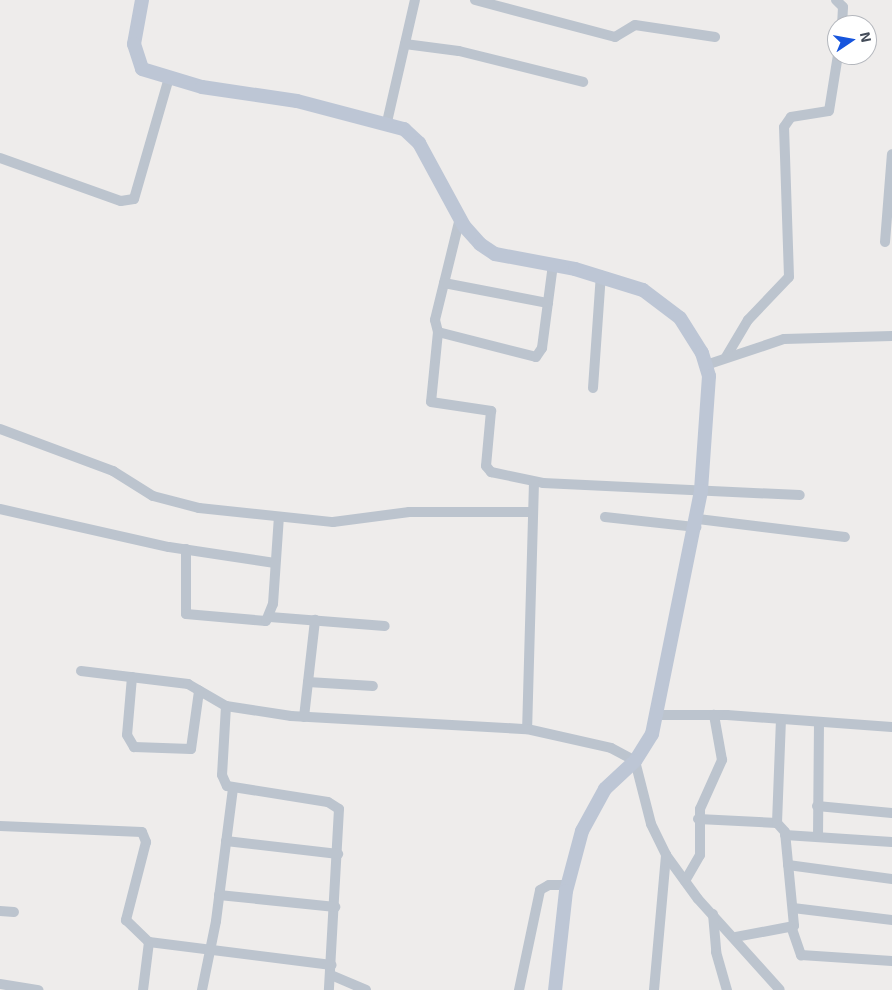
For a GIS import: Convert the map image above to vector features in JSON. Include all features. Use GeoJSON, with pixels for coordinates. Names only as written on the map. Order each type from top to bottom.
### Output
{"type":"FeatureCollection","features":[{"type":"Feature","properties":{"kind":"street"},"geometry":{"type":"LineString","coordinates":[[142,0],[134,44],[142,69],[169,78],[387,116],[419,143],[460,218],[480,244],[495,254],[602,275],[662,301],[693,336],[706,365],[709,376],[697,523],[652,734],[635,762],[605,789],[590,811],[568,885],[555,990]]}},
{"type":"Feature","properties":{"kind":"street"},"geometry":{"type":"LineString","coordinates":[[387,116],[415,0]]}},
{"type":"Feature","properties":{"kind":"street"},"geometry":{"type":"LineString","coordinates":[[475,0],[614,36],[635,24],[715,37]]}},
{"type":"Feature","properties":{"kind":"street"},"geometry":{"type":"LineString","coordinates":[[836,0],[843,7],[843,15]]}},
{"type":"Feature","properties":{"kind":"street"},"geometry":{"type":"LineString","coordinates":[[405,44],[459,51],[584,82]]}},
{"type":"Feature","properties":{"kind":"street"},"geometry":{"type":"LineString","coordinates":[[728,353],[738,333],[789,277],[784,128],[791,117],[829,111],[836,65]]}},
{"type":"Feature","properties":{"kind":"street"},"geometry":{"type":"LineString","coordinates":[[0,158],[120,201],[134,199],[169,78]]}},
{"type":"Feature","properties":{"kind":"street"},"geometry":{"type":"LineString","coordinates":[[885,242],[892,154]]}},
{"type":"Feature","properties":{"kind":"street"},"geometry":{"type":"LineString","coordinates":[[460,218],[435,320],[438,332],[431,402],[490,410],[487,470],[534,482],[800,495]]}},
{"type":"Feature","properties":{"kind":"street"},"geometry":{"type":"LineString","coordinates":[[438,332],[536,357],[542,348],[553,265]]}},
{"type":"Feature","properties":{"kind":"street"},"geometry":{"type":"LineString","coordinates":[[593,388],[602,275]]}},
{"type":"Feature","properties":{"kind":"street"},"geometry":{"type":"LineString","coordinates":[[444,283],[548,303]]}},
{"type":"Feature","properties":{"kind":"street"},"geometry":{"type":"LineString","coordinates":[[706,365],[728,353],[767,342],[892,336]]}},
{"type":"Feature","properties":{"kind":"street"},"geometry":{"type":"LineString","coordinates":[[0,429],[113,471],[165,501],[279,517],[333,522],[409,512],[532,512]]}},
{"type":"Feature","properties":{"kind":"street"},"geometry":{"type":"LineString","coordinates":[[527,729],[534,482]]}},
{"type":"Feature","properties":{"kind":"street"},"geometry":{"type":"LineString","coordinates":[[0,509],[186,549],[275,563]]}},
{"type":"Feature","properties":{"kind":"street"},"geometry":{"type":"LineString","coordinates":[[270,617],[279,517]]}},
{"type":"Feature","properties":{"kind":"street"},"geometry":{"type":"LineString","coordinates":[[605,517],[697,523],[845,537]]}},
{"type":"Feature","properties":{"kind":"street"},"geometry":{"type":"LineString","coordinates":[[186,549],[183,609],[189,617],[259,622],[270,617],[385,626]]}},
{"type":"Feature","properties":{"kind":"street"},"geometry":{"type":"LineString","coordinates":[[304,717],[315,620]]}},
{"type":"Feature","properties":{"kind":"street"},"geometry":{"type":"LineString","coordinates":[[80,671],[188,684],[226,706],[304,717],[527,729],[611,748],[635,762],[651,824],[666,855],[685,881],[713,914],[736,937],[780,990]]}},
{"type":"Feature","properties":{"kind":"street"},"geometry":{"type":"LineString","coordinates":[[132,677],[127,735],[134,748],[191,749],[199,691]]}},
{"type":"Feature","properties":{"kind":"street"},"geometry":{"type":"LineString","coordinates":[[308,682],[373,686]]}},
{"type":"Feature","properties":{"kind":"street"},"geometry":{"type":"LineString","coordinates":[[226,706],[222,775],[233,788],[335,804],[341,817],[329,990]]}},
{"type":"Feature","properties":{"kind":"street"},"geometry":{"type":"LineString","coordinates":[[656,715],[714,714],[819,725],[892,727]]}},
{"type":"Feature","properties":{"kind":"street"},"geometry":{"type":"LineString","coordinates":[[685,881],[700,855],[698,819],[722,760],[714,714]]}},
{"type":"Feature","properties":{"kind":"street"},"geometry":{"type":"LineString","coordinates":[[781,721],[777,823],[785,835],[793,908],[792,929],[801,955],[892,961]]}},
{"type":"Feature","properties":{"kind":"street"},"geometry":{"type":"LineString","coordinates":[[818,837],[819,725]]}},
{"type":"Feature","properties":{"kind":"street"},"geometry":{"type":"LineString","coordinates":[[202,990],[219,895],[233,788]]}},
{"type":"Feature","properties":{"kind":"street"},"geometry":{"type":"LineString","coordinates":[[817,806],[892,813]]}},
{"type":"Feature","properties":{"kind":"street"},"geometry":{"type":"LineString","coordinates":[[698,819],[777,823]]}},
{"type":"Feature","properties":{"kind":"street"},"geometry":{"type":"LineString","coordinates":[[0,826],[142,832],[146,842],[126,920],[149,942],[331,970],[366,990]]}},
{"type":"Feature","properties":{"kind":"street"},"geometry":{"type":"LineString","coordinates":[[785,835],[892,842]]}},
{"type":"Feature","properties":{"kind":"street"},"geometry":{"type":"LineString","coordinates":[[226,841],[338,854]]}},
{"type":"Feature","properties":{"kind":"street"},"geometry":{"type":"LineString","coordinates":[[654,990],[666,855]]}},
{"type":"Feature","properties":{"kind":"street"},"geometry":{"type":"LineString","coordinates":[[788,865],[892,879]]}},
{"type":"Feature","properties":{"kind":"street"},"geometry":{"type":"LineString","coordinates":[[519,990],[540,890],[549,885],[568,885]]}},
{"type":"Feature","properties":{"kind":"street"},"geometry":{"type":"LineString","coordinates":[[219,895],[335,907]]}},
{"type":"Feature","properties":{"kind":"street"},"geometry":{"type":"LineString","coordinates":[[793,908],[892,920]]}},
{"type":"Feature","properties":{"kind":"street"},"geometry":{"type":"LineString","coordinates":[[0,911],[14,912]]}},
{"type":"Feature","properties":{"kind":"street"},"geometry":{"type":"LineString","coordinates":[[713,914],[716,952],[728,990]]}},
{"type":"Feature","properties":{"kind":"street"},"geometry":{"type":"LineString","coordinates":[[736,937],[792,929]]}},
{"type":"Feature","properties":{"kind":"street"},"geometry":{"type":"LineString","coordinates":[[143,990],[149,942]]}},
{"type":"Feature","properties":{"kind":"street"},"geometry":{"type":"LineString","coordinates":[[0,984],[35,990]]}}]}
